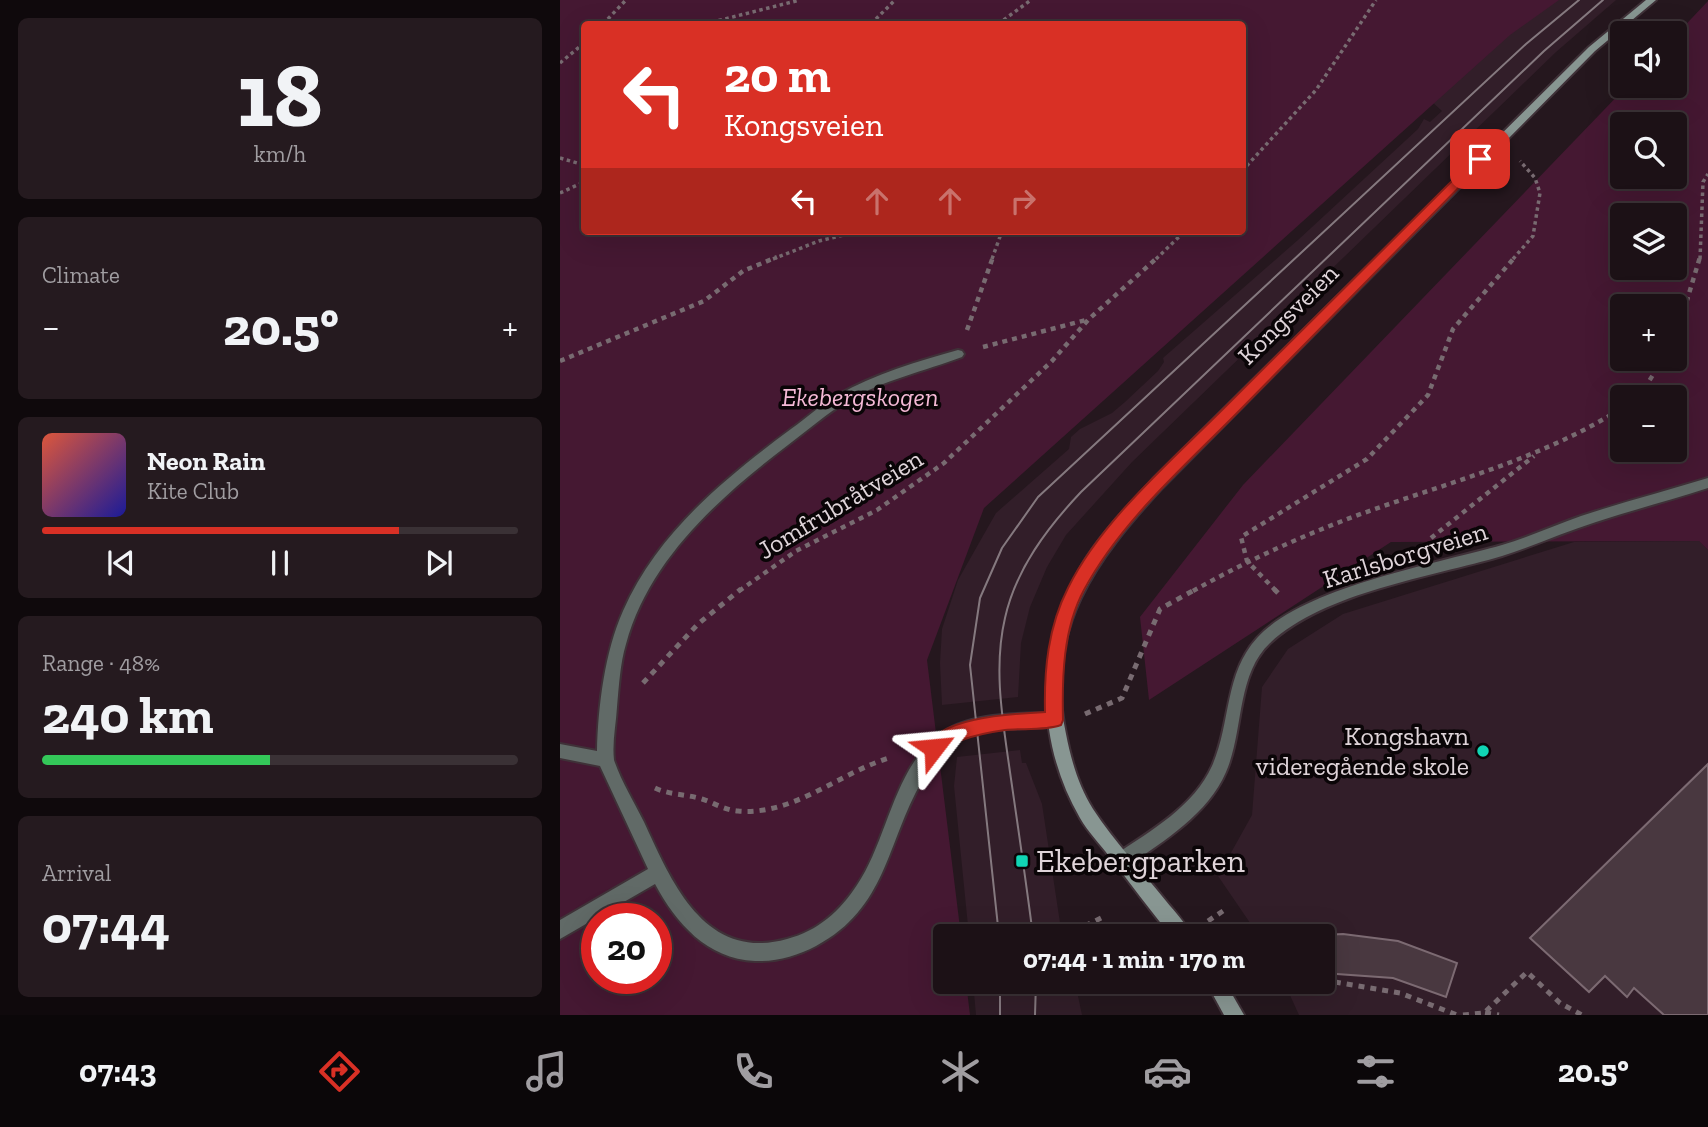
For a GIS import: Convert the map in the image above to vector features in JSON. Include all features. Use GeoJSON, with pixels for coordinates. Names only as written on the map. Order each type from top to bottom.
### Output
{"type":"FeatureCollection","features":[{"type":"Feature","properties":{"kind":"main road","name":"Kongsveien"},"geometry":{"type":"LineString","coordinates":[[1173,924],[1122,860],[1076,794],[1060,755],[1054,720],[1055,663],[1067,607],[1087,568],[1125,519],[1398,240],[1592,49],[1652,0]]}},
{"type":"Feature","properties":{"kind":"main road"},"geometry":{"type":"LineString","coordinates":[[1222,994],[1235,1015]]}},
{"type":"Feature","properties":{"kind":"street"},"geometry":{"type":"LineString","coordinates":[[958,354],[849,394],[756,462],[680,534],[629,614],[614,665],[606,760],[659,872],[674,900],[690,921],[704,935],[725,946],[748,952],[770,953],[814,939],[835,925],[854,907],[871,882],[908,787],[934,748],[953,734],[976,728],[1004,722],[1054,720]]}},
{"type":"Feature","properties":{"kind":"street","name":"Karlsborgveien"},"geometry":{"type":"LineString","coordinates":[[1122,860],[1175,823],[1207,790],[1219,769],[1233,719],[1239,680],[1263,641],[1301,616],[1371,586],[1504,550],[1602,515],[1658,501],[1708,483]]}},
{"type":"Feature","properties":{"kind":"street"},"geometry":{"type":"LineString","coordinates":[[560,751],[606,760]]}},
{"type":"Feature","properties":{"kind":"street"},"geometry":{"type":"LineString","coordinates":[[560,930],[659,872]]}},
{"type":"Feature","properties":{"kind":"path"},"geometry":{"type":"LineString","coordinates":[[606,21],[626,0]]}},
{"type":"Feature","properties":{"kind":"path"},"geometry":{"type":"LineString","coordinates":[[717,21],[800,0]]}},
{"type":"Feature","properties":{"kind":"path"},"geometry":{"type":"LineString","coordinates":[[874,21],[895,0]]}},
{"type":"Feature","properties":{"kind":"path"},"geometry":{"type":"LineString","coordinates":[[1002,21],[1031,0]]}},
{"type":"Feature","properties":{"kind":"path"},"geometry":{"type":"LineString","coordinates":[[1246,167],[1315,90],[1376,0]]}},
{"type":"Feature","properties":{"kind":"path"},"geometry":{"type":"LineString","coordinates":[[560,62],[581,46]]}},
{"type":"Feature","properties":{"kind":"path"},"geometry":{"type":"LineString","coordinates":[[1301,616],[1247,561],[1241,537],[1367,459],[1428,395],[1453,329],[1533,236],[1539,193],[1535,178],[1516,155]]}},
{"type":"Feature","properties":{"kind":"path"},"geometry":{"type":"LineString","coordinates":[[560,158],[581,164]]}},
{"type":"Feature","properties":{"kind":"path"},"geometry":{"type":"LineString","coordinates":[[1687,306],[1700,261],[1703,182],[1708,174]]}},
{"type":"Feature","properties":{"kind":"path"},"geometry":{"type":"LineString","coordinates":[[560,193],[581,183]]}},
{"type":"Feature","properties":{"kind":"path"},"geometry":{"type":"LineString","coordinates":[[560,361],[704,301],[743,271],[819,241],[844,235]]}},
{"type":"Feature","properties":{"kind":"path"},"geometry":{"type":"LineString","coordinates":[[958,354],[1001,235]]}},
{"type":"Feature","properties":{"kind":"path","name":"Jomfrubråtveien"},"geometry":{"type":"LineString","coordinates":[[608,723],[698,624],[761,573],[796,551],[877,510],[944,463],[1052,361],[1089,319],[1136,279],[1181,235]]}},
{"type":"Feature","properties":{"kind":"path"},"geometry":{"type":"LineString","coordinates":[[958,354],[1089,319]]}},
{"type":"Feature","properties":{"kind":"path"},"geometry":{"type":"LineString","coordinates":[[1054,720],[1087,714],[1122,698],[1160,608],[1247,561],[1369,510],[1537,453],[1610,416]]}},
{"type":"Feature","properties":{"kind":"path"},"geometry":{"type":"LineString","coordinates":[[1423,544],[1537,453]]}},
{"type":"Feature","properties":{"kind":"path"},"geometry":{"type":"LineString","coordinates":[[606,760],[660,792],[702,799],[734,811],[763,813],[797,800],[870,763],[934,748]]}},
{"type":"Feature","properties":{"kind":"path"},"geometry":{"type":"LineString","coordinates":[[1089,924],[1105,916]]}},
{"type":"Feature","properties":{"kind":"path"},"geometry":{"type":"LineString","coordinates":[[1484,1013],[1527,972],[1560,1003],[1582,1015]]}},
{"type":"Feature","properties":{"kind":"path"},"geometry":{"type":"LineString","coordinates":[[1335,982],[1400,993],[1457,1015]]}},
{"type":"Feature","properties":{"kind":"path"},"geometry":{"type":"LineString","coordinates":[[1463,1015],[1499,1015]]}},
{"type":"Feature","properties":{"kind":"shaded area"},"geometry":{"type":"Polygon","coordinates":[[[1546,0],[1616,0],[1556,52],[1132,462],[1066,535],[1047,567],[1030,607],[1021,643],[1018,697],[942,705],[942,629],[958,580],[996,513],[1069,449],[1071,437],[1080,429],[1112,413],[1125,402],[1158,371],[1164,362],[1163,358],[1298,240],[1418,129],[1424,119],[1430,122],[1442,111],[1431,101],[1546,0]]]}},
{"type":"Feature","properties":{"kind":"shaded area","name":"Kongshavn videregående skole"},"geometry":{"type":"Polygon","coordinates":[[[1699,541],[1708,550],[1708,1015],[1299,1015],[1289,994],[1335,994],[1335,924],[1251,924],[1218,876],[1252,815],[1262,687],[1288,649],[1343,614],[1574,542],[1699,541]]]}},
{"type":"Feature","properties":{"kind":"shaded area"},"geometry":{"type":"Polygon","coordinates":[[[1020,750],[1022,763],[1026,763],[1042,804],[1060,924],[968,924],[954,786],[957,757],[1020,750]]]}},
{"type":"Feature","properties":{"kind":"shaded area"},"geometry":{"type":"Polygon","coordinates":[[[974,994],[1078,994],[1082,1015],[976,1015],[974,994]]]}},
{"type":"Feature","properties":{"kind":"green space","name":"Ekebergskogen"},"geometry":{"type":"Polygon","coordinates":[[[560,0],[1559,0],[1510,35],[984,508],[927,660],[960,924],[933,924],[933,994],[967,994],[970,1015],[560,1015],[560,0]]]}},
{"type":"Feature","properties":{"kind":"green space"},"geometry":{"type":"Polygon","coordinates":[[[1708,1],[1708,550],[1699,541],[1391,542],[1149,700],[1140,617],[1243,485],[1615,98],[1687,98],[1687,23],[1708,1]]]}},
{"type":"Feature","properties":{"kind":"building"},"geometry":{"type":"Polygon","coordinates":[[[1708,764],[1708,1015],[1664,1015],[1634,988],[1627,997],[1605,976],[1589,992],[1530,938],[1708,764]]]}},
{"type":"Feature","properties":{"kind":"building"},"geometry":{"type":"Polygon","coordinates":[[[1335,934],[1398,941],[1457,963],[1446,997],[1393,978],[1335,974],[1335,934]]]}},
{"type":"Feature","properties":{"kind":"tram line"},"geometry":{"type":"LineString","coordinates":[[998,924],[970,665],[980,598],[1002,548],[1038,497],[1526,44],[1579,0]]}},
{"type":"Feature","properties":{"kind":"tram line"},"geometry":{"type":"LineString","coordinates":[[1031,924],[999,676],[1005,618],[1017,583],[1034,550],[1081,492],[1544,51],[1603,0]]}},
{"type":"Feature","properties":{"kind":"tram line"},"geometry":{"type":"LineString","coordinates":[[1000,994],[1000,1015]]}},
{"type":"Feature","properties":{"kind":"tram line"},"geometry":{"type":"LineString","coordinates":[[1035,1015],[1036,994]]}},
{"type":"Feature","properties":{"kind":"place","name":"Kongshavn videregående skole"},"geometry":{"type":"Point","coordinates":[1483,751]}},
{"type":"Feature","properties":{"kind":"place","name":"Ekebergparken"},"geometry":{"type":"Point","coordinates":[1022,861]}},
{"type":"Feature","properties":{"kind":"route"},"geometry":{"type":"LineString","coordinates":[[934,748],[953,734],[976,728],[1004,722],[1054,720],[1053,676],[1061,626],[1067,607],[1087,568],[1108,540],[1158,483],[1480,159]]}}]}
